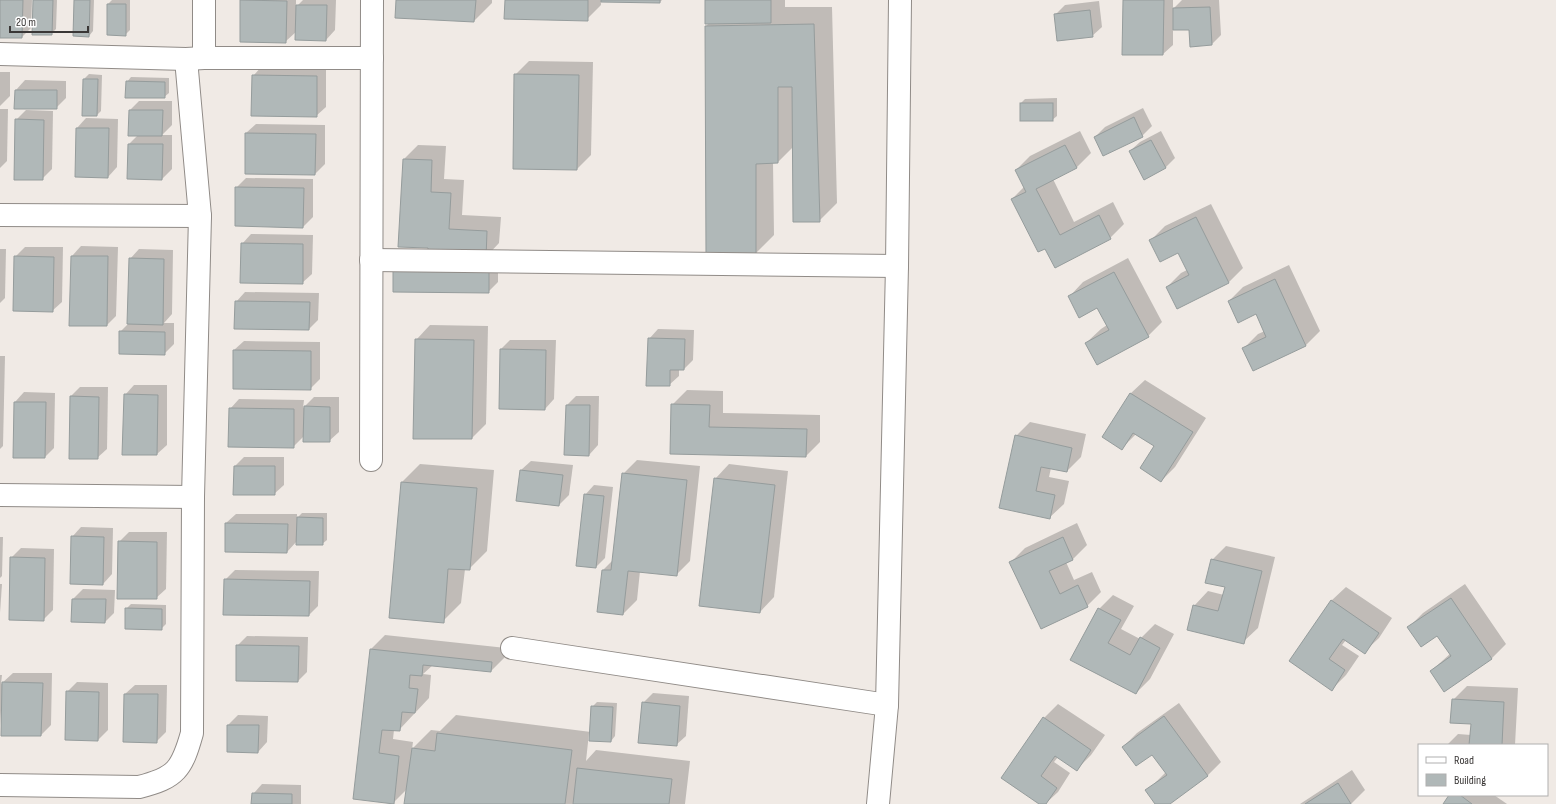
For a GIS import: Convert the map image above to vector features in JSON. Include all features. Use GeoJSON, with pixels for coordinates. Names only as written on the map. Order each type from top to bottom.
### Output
{"type":"FeatureCollection","features":[{"type":"Feature","properties":{"kind":"street"},"geometry":{"type":"LineString","coordinates":[[0,785],[139,787],[158,782],[176,771],[186,756],[192,733],[193,497],[200,216],[195,59],[204,0]]}},
{"type":"Feature","properties":{"kind":"street"},"geometry":{"type":"LineString","coordinates":[[371,460],[372,0]]}},
{"type":"Feature","properties":{"kind":"street"},"geometry":{"type":"LineString","coordinates":[[878,804],[888,705],[897,266],[900,0]]}},
{"type":"Feature","properties":{"kind":"street"},"geometry":{"type":"LineString","coordinates":[[0,54],[195,59],[372,58]]}},
{"type":"Feature","properties":{"kind":"street"},"geometry":{"type":"LineString","coordinates":[[0,215],[200,216]]}},
{"type":"Feature","properties":{"kind":"street"},"geometry":{"type":"LineString","coordinates":[[371,260],[897,266]]}},
{"type":"Feature","properties":{"kind":"street"},"geometry":{"type":"LineString","coordinates":[[0,495],[193,497]]}},
{"type":"Feature","properties":{"kind":"street"},"geometry":{"type":"LineString","coordinates":[[512,648],[888,705]]}},
{"type":"Feature","properties":{"kind":"building"},"geometry":{"type":"Polygon","coordinates":[[[0,0],[23,0],[22,38],[0,38],[0,0]]]}},
{"type":"Feature","properties":{"kind":"building"},"geometry":{"type":"Polygon","coordinates":[[[33,0],[53,0],[52,35],[32,35],[33,0]]]}},
{"type":"Feature","properties":{"kind":"building"},"geometry":{"type":"Polygon","coordinates":[[[74,0],[90,0],[89,37],[73,36],[74,0]]]}},
{"type":"Feature","properties":{"kind":"building"},"geometry":{"type":"Polygon","coordinates":[[[240,0],[287,1],[286,43],[240,42],[240,0]]]}},
{"type":"Feature","properties":{"kind":"building"},"geometry":{"type":"Polygon","coordinates":[[[396,0],[476,0],[474,22],[395,18],[396,0]]]}},
{"type":"Feature","properties":{"kind":"building"},"geometry":{"type":"Polygon","coordinates":[[[505,0],[588,0],[588,21],[504,19],[505,0]]]}},
{"type":"Feature","properties":{"kind":"building"},"geometry":{"type":"Polygon","coordinates":[[[601,0],[660,0],[660,3],[601,2],[601,0]]]}},
{"type":"Feature","properties":{"kind":"building"},"geometry":{"type":"Polygon","coordinates":[[[705,0],[771,0],[771,23],[705,24],[705,0]]]}},
{"type":"Feature","properties":{"kind":"building"},"geometry":{"type":"Polygon","coordinates":[[[1123,0],[1164,0],[1163,55],[1122,55],[1123,0]]]}},
{"type":"Feature","properties":{"kind":"building"},"geometry":{"type":"Polygon","coordinates":[[[107,4],[126,4],[126,36],[107,35],[107,4]]]}},
{"type":"Feature","properties":{"kind":"building"},"geometry":{"type":"Polygon","coordinates":[[[296,5],[327,5],[326,41],[295,40],[296,5]]]}},
{"type":"Feature","properties":{"kind":"building"},"geometry":{"type":"Polygon","coordinates":[[[1210,7],[1212,45],[1190,47],[1189,30],[1173,30],[1173,8],[1210,7]]]}},
{"type":"Feature","properties":{"kind":"building"},"geometry":{"type":"Polygon","coordinates":[[[1090,10],[1093,37],[1057,41],[1054,14],[1090,10]]]}},
{"type":"Feature","properties":{"kind":"building"},"geometry":{"type":"Polygon","coordinates":[[[814,24],[820,222],[793,222],[792,87],[778,87],[778,163],[756,164],[756,254],[706,255],[705,26],[814,24]]]}},
{"type":"Feature","properties":{"kind":"building"},"geometry":{"type":"Polygon","coordinates":[[[514,74],[579,75],[577,170],[513,169],[514,74]]]}},
{"type":"Feature","properties":{"kind":"building"},"geometry":{"type":"Polygon","coordinates":[[[252,75],[317,76],[317,117],[251,116],[252,75]]]}},
{"type":"Feature","properties":{"kind":"building"},"geometry":{"type":"Polygon","coordinates":[[[83,79],[98,79],[97,116],[82,116],[83,79]]]}},
{"type":"Feature","properties":{"kind":"building"},"geometry":{"type":"Polygon","coordinates":[[[126,81],[165,82],[165,98],[125,98],[126,81]]]}},
{"type":"Feature","properties":{"kind":"building"},"geometry":{"type":"Polygon","coordinates":[[[15,90],[57,90],[57,109],[14,109],[15,90]]]}},
{"type":"Feature","properties":{"kind":"building"},"geometry":{"type":"Polygon","coordinates":[[[1020,103],[1053,103],[1053,121],[1020,121],[1020,103]]]}},
{"type":"Feature","properties":{"kind":"building"},"geometry":{"type":"Polygon","coordinates":[[[129,110],[163,110],[162,136],[128,136],[129,110]]]}},
{"type":"Feature","properties":{"kind":"building"},"geometry":{"type":"Polygon","coordinates":[[[1134,117],[1143,137],[1103,156],[1094,137],[1134,117]]]}},
{"type":"Feature","properties":{"kind":"building"},"geometry":{"type":"Polygon","coordinates":[[[15,119],[44,120],[43,180],[14,180],[15,119]]]}},
{"type":"Feature","properties":{"kind":"building"},"geometry":{"type":"Polygon","coordinates":[[[76,128],[109,128],[108,178],[75,177],[76,128]]]}},
{"type":"Feature","properties":{"kind":"building"},"geometry":{"type":"Polygon","coordinates":[[[245,133],[316,134],[315,175],[245,174],[245,133]]]}},
{"type":"Feature","properties":{"kind":"building"},"geometry":{"type":"Polygon","coordinates":[[[1151,140],[1166,168],[1144,180],[1129,151],[1151,140]]]}},
{"type":"Feature","properties":{"kind":"building"},"geometry":{"type":"Polygon","coordinates":[[[128,144],[163,144],[162,180],[127,179],[128,144]]]}},
{"type":"Feature","properties":{"kind":"building"},"geometry":{"type":"Polygon","coordinates":[[[1065,145],[1077,168],[1036,189],[1060,235],[1099,215],[1111,239],[1055,268],[1045,249],[1038,252],[1011,199],[1026,192],[1015,170],[1065,145]]]}},
{"type":"Feature","properties":{"kind":"building"},"geometry":{"type":"Polygon","coordinates":[[[403,159],[432,160],[431,192],[451,193],[449,229],[487,231],[486,259],[428,256],[428,248],[398,247],[403,159]]]}},
{"type":"Feature","properties":{"kind":"building"},"geometry":{"type":"Polygon","coordinates":[[[235,187],[304,188],[303,228],[235,226],[235,187]]]}},
{"type":"Feature","properties":{"kind":"building"},"geometry":{"type":"Polygon","coordinates":[[[1196,217],[1229,283],[1177,309],[1166,287],[1189,275],[1178,253],[1160,262],[1149,240],[1196,217]]]}},
{"type":"Feature","properties":{"kind":"building"},"geometry":{"type":"Polygon","coordinates":[[[241,243],[303,244],[303,284],[240,283],[241,243]]]}},
{"type":"Feature","properties":{"kind":"building"},"geometry":{"type":"Polygon","coordinates":[[[14,256],[54,257],[53,312],[13,311],[14,256]]]}},
{"type":"Feature","properties":{"kind":"building"},"geometry":{"type":"Polygon","coordinates":[[[71,256],[108,256],[107,326],[69,326],[71,256]]]}},
{"type":"Feature","properties":{"kind":"building"},"geometry":{"type":"Polygon","coordinates":[[[129,258],[164,259],[163,325],[127,324],[129,258]]]}},
{"type":"Feature","properties":{"kind":"building"},"geometry":{"type":"Polygon","coordinates":[[[393,266],[489,267],[489,293],[393,292],[393,266]]]}},
{"type":"Feature","properties":{"kind":"building"},"geometry":{"type":"Polygon","coordinates":[[[1114,272],[1149,337],[1097,365],[1085,343],[1109,330],[1097,308],[1079,318],[1068,296],[1114,272]]]}},
{"type":"Feature","properties":{"kind":"building"},"geometry":{"type":"Polygon","coordinates":[[[1275,279],[1306,346],[1253,371],[1242,348],[1266,337],[1256,314],[1238,323],[1228,301],[1275,279]]]}},
{"type":"Feature","properties":{"kind":"building"},"geometry":{"type":"Polygon","coordinates":[[[235,301],[310,302],[309,330],[234,329],[235,301]]]}},
{"type":"Feature","properties":{"kind":"building"},"geometry":{"type":"Polygon","coordinates":[[[119,331],[165,332],[165,355],[119,354],[119,331]]]}},
{"type":"Feature","properties":{"kind":"building"},"geometry":{"type":"Polygon","coordinates":[[[648,338],[685,339],[684,370],[670,370],[670,386],[646,386],[648,338]]]}},
{"type":"Feature","properties":{"kind":"building"},"geometry":{"type":"Polygon","coordinates":[[[415,339],[474,340],[472,439],[413,439],[415,339]]]}},
{"type":"Feature","properties":{"kind":"building"},"geometry":{"type":"Polygon","coordinates":[[[500,349],[546,350],[545,410],[499,409],[500,349]]]}},
{"type":"Feature","properties":{"kind":"building"},"geometry":{"type":"Polygon","coordinates":[[[233,350],[311,351],[311,390],[233,389],[233,350]]]}},
{"type":"Feature","properties":{"kind":"building"},"geometry":{"type":"Polygon","coordinates":[[[1130,393],[1193,432],[1161,482],[1140,468],[1154,446],[1133,433],[1122,450],[1102,437],[1130,393]]]}},
{"type":"Feature","properties":{"kind":"building"},"geometry":{"type":"Polygon","coordinates":[[[124,394],[158,395],[157,455],[122,455],[124,394]]]}},
{"type":"Feature","properties":{"kind":"building"},"geometry":{"type":"Polygon","coordinates":[[[70,396],[99,397],[98,459],[69,459],[70,396]]]}},
{"type":"Feature","properties":{"kind":"building"},"geometry":{"type":"Polygon","coordinates":[[[14,402],[46,402],[45,458],[13,458],[14,402]]]}},
{"type":"Feature","properties":{"kind":"building"},"geometry":{"type":"Polygon","coordinates":[[[671,404],[710,405],[709,427],[807,429],[806,457],[670,454],[671,404]]]}},
{"type":"Feature","properties":{"kind":"building"},"geometry":{"type":"Polygon","coordinates":[[[566,405],[590,405],[589,456],[564,455],[566,405]]]}},
{"type":"Feature","properties":{"kind":"building"},"geometry":{"type":"Polygon","coordinates":[[[304,406],[330,407],[330,442],[303,442],[304,406]]]}},
{"type":"Feature","properties":{"kind":"building"},"geometry":{"type":"Polygon","coordinates":[[[229,408],[294,409],[294,448],[228,447],[229,408]]]}},
{"type":"Feature","properties":{"kind":"building"},"geometry":{"type":"Polygon","coordinates":[[[1015,435],[1072,448],[1067,472],[1041,467],[1036,491],[1055,495],[1050,519],[999,508],[1015,435]]]}},
{"type":"Feature","properties":{"kind":"building"},"geometry":{"type":"Polygon","coordinates":[[[234,466],[275,466],[275,495],[233,495],[234,466]]]}},
{"type":"Feature","properties":{"kind":"building"},"geometry":{"type":"Polygon","coordinates":[[[520,470],[563,475],[559,506],[516,501],[520,470]]]}},
{"type":"Feature","properties":{"kind":"building"},"geometry":{"type":"Polygon","coordinates":[[[622,473],[687,480],[677,576],[628,571],[623,615],[597,612],[602,570],[611,570],[622,473]]]}},
{"type":"Feature","properties":{"kind":"building"},"geometry":{"type":"Polygon","coordinates":[[[714,478],[775,485],[760,613],[699,606],[714,478]]]}},
{"type":"Feature","properties":{"kind":"building"},"geometry":{"type":"Polygon","coordinates":[[[401,482],[477,488],[470,570],[448,569],[444,623],[389,618],[401,482]]]}},
{"type":"Feature","properties":{"kind":"building"},"geometry":{"type":"Polygon","coordinates":[[[584,494],[604,496],[596,568],[576,566],[584,494]]]}},
{"type":"Feature","properties":{"kind":"building"},"geometry":{"type":"Polygon","coordinates":[[[297,517],[323,518],[323,545],[296,545],[297,517]]]}},
{"type":"Feature","properties":{"kind":"building"},"geometry":{"type":"Polygon","coordinates":[[[225,523],[288,524],[287,553],[225,552],[225,523]]]}},
{"type":"Feature","properties":{"kind":"building"},"geometry":{"type":"Polygon","coordinates":[[[71,536],[104,537],[103,585],[70,584],[71,536]]]}},
{"type":"Feature","properties":{"kind":"building"},"geometry":{"type":"Polygon","coordinates":[[[1063,537],[1073,560],[1049,571],[1060,594],[1078,585],[1088,607],[1041,629],[1009,562],[1063,537]]]}},
{"type":"Feature","properties":{"kind":"building"},"geometry":{"type":"Polygon","coordinates":[[[118,541],[157,542],[157,599],[117,599],[118,541]]]}},
{"type":"Feature","properties":{"kind":"building"},"geometry":{"type":"Polygon","coordinates":[[[10,557],[45,558],[44,621],[9,620],[10,557]]]}},
{"type":"Feature","properties":{"kind":"building"},"geometry":{"type":"Polygon","coordinates":[[[1211,559],[1262,571],[1244,644],[1187,630],[1193,605],[1218,611],[1225,587],[1205,583],[1211,559]]]}},
{"type":"Feature","properties":{"kind":"building"},"geometry":{"type":"Polygon","coordinates":[[[224,579],[310,581],[309,616],[223,615],[224,579]]]}},
{"type":"Feature","properties":{"kind":"building"},"geometry":{"type":"Polygon","coordinates":[[[1451,598],[1492,659],[1444,692],[1430,671],[1451,656],[1437,636],[1421,647],[1407,627],[1451,598]]]}},
{"type":"Feature","properties":{"kind":"building"},"geometry":{"type":"Polygon","coordinates":[[[72,599],[106,599],[105,623],[71,622],[72,599]]]}},
{"type":"Feature","properties":{"kind":"building"},"geometry":{"type":"Polygon","coordinates":[[[1331,600],[1379,633],[1365,654],[1343,639],[1329,659],[1345,670],[1332,691],[1289,661],[1331,600]]]}},
{"type":"Feature","properties":{"kind":"building"},"geometry":{"type":"Polygon","coordinates":[[[125,608],[162,609],[162,630],[125,629],[125,608]]]}},
{"type":"Feature","properties":{"kind":"building"},"geometry":{"type":"Polygon","coordinates":[[[1098,608],[1121,620],[1108,643],[1130,655],[1140,637],[1160,648],[1136,694],[1070,660],[1098,608]]]}},
{"type":"Feature","properties":{"kind":"building"},"geometry":{"type":"Polygon","coordinates":[[[236,645],[299,646],[298,682],[236,681],[236,645]]]}},
{"type":"Feature","properties":{"kind":"building"},"geometry":{"type":"Polygon","coordinates":[[[370,649],[492,662],[491,672],[423,665],[422,676],[410,675],[409,688],[418,689],[415,713],[402,712],[400,731],[382,730],[379,753],[399,756],[394,804],[353,799],[370,649]]]}},
{"type":"Feature","properties":{"kind":"building"},"geometry":{"type":"Polygon","coordinates":[[[2,682],[43,683],[41,736],[1,736],[2,682]]]}},
{"type":"Feature","properties":{"kind":"building"},"geometry":{"type":"Polygon","coordinates":[[[66,691],[99,692],[98,741],[65,740],[66,691]]]}},
{"type":"Feature","properties":{"kind":"building"},"geometry":{"type":"Polygon","coordinates":[[[124,694],[158,694],[157,743],[123,742],[124,694]]]}},
{"type":"Feature","properties":{"kind":"building"},"geometry":{"type":"Polygon","coordinates":[[[1452,699],[1504,702],[1502,744],[1469,744],[1471,724],[1450,723],[1452,699]]]}},
{"type":"Feature","properties":{"kind":"building"},"geometry":{"type":"Polygon","coordinates":[[[642,702],[680,706],[677,746],[638,743],[642,702]]]}},
{"type":"Feature","properties":{"kind":"building"},"geometry":{"type":"Polygon","coordinates":[[[591,706],[613,707],[611,742],[589,741],[591,706]]]}},
{"type":"Feature","properties":{"kind":"building"},"geometry":{"type":"Polygon","coordinates":[[[1164,716],[1208,776],[1170,804],[1155,804],[1145,790],[1167,775],[1152,755],[1136,766],[1122,747],[1164,716]]]}},
{"type":"Feature","properties":{"kind":"building"},"geometry":{"type":"Polygon","coordinates":[[[1043,717],[1091,750],[1077,771],[1055,756],[1041,776],[1057,788],[1046,804],[1039,804],[1001,778],[1043,717]]]}},
{"type":"Feature","properties":{"kind":"building"},"geometry":{"type":"Polygon","coordinates":[[[227,725],[259,725],[258,753],[227,752],[227,725]]]}},
{"type":"Feature","properties":{"kind":"building"},"geometry":{"type":"Polygon","coordinates":[[[437,733],[572,750],[565,804],[404,804],[412,748],[435,751],[437,733]]]}},
{"type":"Feature","properties":{"kind":"building"},"geometry":{"type":"Polygon","coordinates":[[[577,768],[672,779],[669,804],[573,804],[577,768]]]}},
{"type":"Feature","properties":{"kind":"building"},"geometry":{"type":"Polygon","coordinates":[[[1338,783],[1351,804],[1305,804],[1338,783]]]}},
{"type":"Feature","properties":{"kind":"building"},"geometry":{"type":"Polygon","coordinates":[[[252,793],[292,794],[292,804],[251,804],[252,793]]]}},
{"type":"Feature","properties":{"kind":"building"},"geometry":{"type":"Polygon","coordinates":[[[1448,796],[1461,796],[1472,804],[1443,804],[1448,796]]]}}]}
